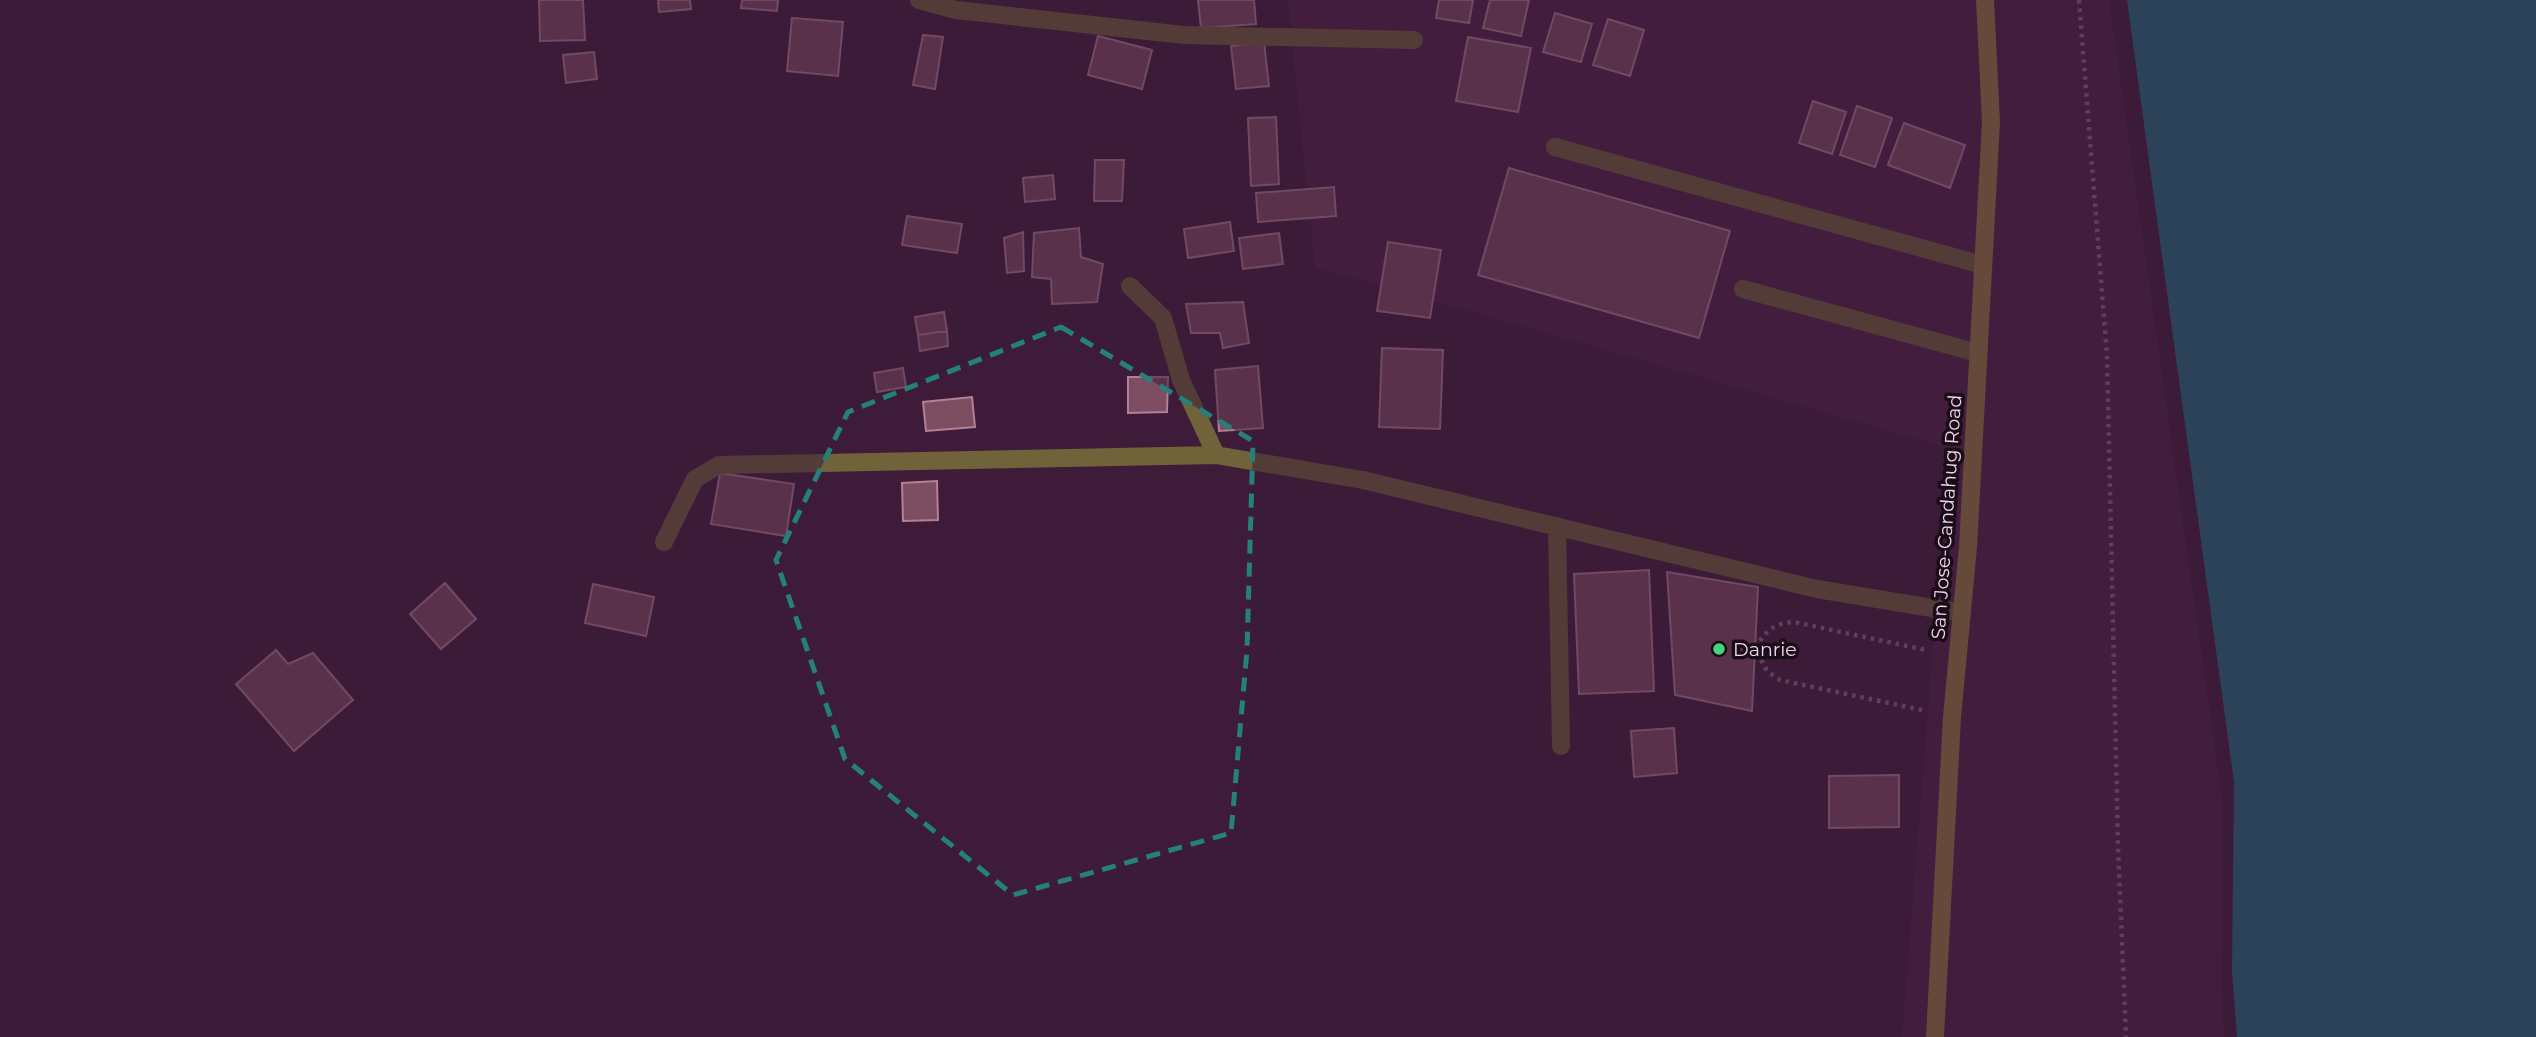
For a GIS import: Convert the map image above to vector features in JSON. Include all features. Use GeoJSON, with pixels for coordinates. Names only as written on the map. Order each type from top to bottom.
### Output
{"type":"FeatureCollection","features":[{"type":"Feature","properties":{"kind":"street"},"geometry":{"type":"LineString","coordinates":[[919,0],[956,10],[1184,35],[1414,40]]}},
{"type":"Feature","properties":{"kind":"street","name":"San Jose-Candahug Road"},"geometry":{"type":"LineString","coordinates":[[1935,1037],[1952,717],[1962,614],[1991,122],[1985,0]]}},
{"type":"Feature","properties":{"kind":"street"},"geometry":{"type":"LineString","coordinates":[[1555,147],[1983,265]]}},
{"type":"Feature","properties":{"kind":"street"},"geometry":{"type":"LineString","coordinates":[[1130,286],[1163,318],[1181,380],[1216,455]]}},
{"type":"Feature","properties":{"kind":"street"},"geometry":{"type":"LineString","coordinates":[[1743,289],[1978,353]]}},
{"type":"Feature","properties":{"kind":"street"},"geometry":{"type":"LineString","coordinates":[[664,542],[695,479],[719,465],[1216,455],[1363,480],[1816,589],[1962,614]]}},
{"type":"Feature","properties":{"kind":"street"},"geometry":{"type":"LineString","coordinates":[[1557,526],[1561,746]]}},
{"type":"Feature","properties":{"kind":"path"},"geometry":{"type":"LineString","coordinates":[[2079,0],[2107,356],[2118,846],[2126,1037]]}},
{"type":"Feature","properties":{"kind":"path"},"geometry":{"type":"LineString","coordinates":[[1952,717],[1780,680],[1767,671],[1755,648],[1766,631],[1781,623],[1794,622],[1958,656]]}},
{"type":"Feature","properties":{"kind":"highlighted area"},"geometry":{"type":"Polygon","coordinates":[[[1061,327],[1253,441],[1247,650],[1231,833],[1013,895],[845,759],[776,560],[848,412],[1061,327]]]}},
{"type":"Feature","properties":{"kind":"shaded area"},"geometry":{"type":"Polygon","coordinates":[[[1288,0],[2109,0],[2223,807],[2221,985],[2224,1037],[1902,1037],[1949,448],[1315,267],[1288,0]]]}},
{"type":"Feature","properties":{"kind":"shaded area"},"geometry":{"type":"Polygon","coordinates":[[[2127,0],[2536,0],[2536,1037],[2237,1037],[2232,971],[2234,782],[2127,0]]]}},
{"type":"Feature","properties":{"kind":"building"},"geometry":{"type":"Polygon","coordinates":[[[539,0],[583,0],[585,40],[540,41],[539,0]]]}},
{"type":"Feature","properties":{"kind":"building"},"geometry":{"type":"Polygon","coordinates":[[[658,0],[690,0],[691,9],[659,12],[658,0]]]}},
{"type":"Feature","properties":{"kind":"building"},"geometry":{"type":"Polygon","coordinates":[[[742,0],[778,0],[777,11],[741,8],[742,0]]]}},
{"type":"Feature","properties":{"kind":"building"},"geometry":{"type":"Polygon","coordinates":[[[1198,0],[1254,0],[1256,24],[1201,28],[1198,0]]]}},
{"type":"Feature","properties":{"kind":"building"},"geometry":{"type":"Polygon","coordinates":[[[1439,0],[1473,0],[1469,23],[1436,18],[1439,0]]]}},
{"type":"Feature","properties":{"kind":"building"},"geometry":{"type":"Polygon","coordinates":[[[1490,0],[1529,0],[1521,36],[1483,28],[1490,0]]]}},
{"type":"Feature","properties":{"kind":"building"},"geometry":{"type":"Polygon","coordinates":[[[1555,13],[1592,24],[1581,62],[1543,52],[1555,13]]]}},
{"type":"Feature","properties":{"kind":"building"},"geometry":{"type":"Polygon","coordinates":[[[792,18],[843,22],[838,76],[787,71],[792,18]]]}},
{"type":"Feature","properties":{"kind":"building"},"geometry":{"type":"Polygon","coordinates":[[[1608,19],[1644,30],[1630,76],[1593,65],[1608,19]]]}},
{"type":"Feature","properties":{"kind":"building"},"geometry":{"type":"Polygon","coordinates":[[[923,35],[943,37],[935,89],[913,85],[923,35]]]}},
{"type":"Feature","properties":{"kind":"building"},"geometry":{"type":"Polygon","coordinates":[[[1098,36],[1152,50],[1142,89],[1088,75],[1098,36]]]}},
{"type":"Feature","properties":{"kind":"building"},"geometry":{"type":"Polygon","coordinates":[[[1468,37],[1531,48],[1518,112],[1456,101],[1468,37]]]}},
{"type":"Feature","properties":{"kind":"building"},"geometry":{"type":"Polygon","coordinates":[[[1264,42],[1269,86],[1236,89],[1231,46],[1264,42]]]}},
{"type":"Feature","properties":{"kind":"building"},"geometry":{"type":"Polygon","coordinates":[[[594,52],[597,79],[566,83],[563,55],[594,52]]]}},
{"type":"Feature","properties":{"kind":"building"},"geometry":{"type":"Polygon","coordinates":[[[1813,101],[1846,112],[1832,154],[1799,143],[1813,101]]]}},
{"type":"Feature","properties":{"kind":"building"},"geometry":{"type":"Polygon","coordinates":[[[1857,106],[1892,118],[1875,167],[1840,155],[1857,106]]]}},
{"type":"Feature","properties":{"kind":"building"},"geometry":{"type":"Polygon","coordinates":[[[1276,117],[1279,184],[1251,186],[1248,118],[1276,117]]]}},
{"type":"Feature","properties":{"kind":"building"},"geometry":{"type":"Polygon","coordinates":[[[1904,123],[1965,145],[1950,188],[1888,165],[1904,123]]]}},
{"type":"Feature","properties":{"kind":"building"},"geometry":{"type":"Polygon","coordinates":[[[1095,160],[1124,160],[1122,201],[1094,201],[1095,160]]]}},
{"type":"Feature","properties":{"kind":"building"},"geometry":{"type":"Polygon","coordinates":[[[1509,168],[1730,231],[1699,338],[1478,275],[1509,168]]]}},
{"type":"Feature","properties":{"kind":"building"},"geometry":{"type":"Polygon","coordinates":[[[1053,175],[1055,199],[1025,202],[1023,178],[1053,175]]]}},
{"type":"Feature","properties":{"kind":"building"},"geometry":{"type":"Polygon","coordinates":[[[1334,187],[1336,216],[1258,222],[1256,193],[1334,187]]]}},
{"type":"Feature","properties":{"kind":"building"},"geometry":{"type":"Polygon","coordinates":[[[907,216],[962,224],[957,253],[902,245],[907,216]]]}},
{"type":"Feature","properties":{"kind":"building"},"geometry":{"type":"Polygon","coordinates":[[[1230,222],[1234,251],[1188,258],[1184,229],[1230,222]]]}},
{"type":"Feature","properties":{"kind":"building"},"geometry":{"type":"Polygon","coordinates":[[[1079,228],[1081,257],[1103,264],[1097,302],[1052,304],[1051,279],[1032,277],[1034,233],[1079,228]]]}},
{"type":"Feature","properties":{"kind":"building"},"geometry":{"type":"Polygon","coordinates":[[[1023,232],[1024,271],[1007,273],[1004,238],[1023,232]]]}},
{"type":"Feature","properties":{"kind":"building"},"geometry":{"type":"Polygon","coordinates":[[[1279,233],[1283,264],[1243,269],[1239,238],[1279,233]]]}},
{"type":"Feature","properties":{"kind":"building"},"geometry":{"type":"Polygon","coordinates":[[[1388,242],[1441,250],[1430,318],[1377,311],[1388,242]]]}},
{"type":"Feature","properties":{"kind":"building"},"geometry":{"type":"Polygon","coordinates":[[[1243,302],[1249,343],[1223,348],[1220,333],[1191,333],[1186,304],[1243,302]]]}},
{"type":"Feature","properties":{"kind":"building"},"geometry":{"type":"Polygon","coordinates":[[[944,312],[947,331],[918,335],[915,317],[944,312]]]}},
{"type":"Feature","properties":{"kind":"building"},"geometry":{"type":"Polygon","coordinates":[[[947,331],[948,346],[920,351],[918,335],[947,331]]]}},
{"type":"Feature","properties":{"kind":"building"},"geometry":{"type":"Polygon","coordinates":[[[1382,348],[1443,350],[1440,429],[1379,427],[1382,348]]]}},
{"type":"Feature","properties":{"kind":"building"},"geometry":{"type":"Polygon","coordinates":[[[1258,366],[1263,428],[1219,431],[1215,370],[1258,366]]]}},
{"type":"Feature","properties":{"kind":"building"},"geometry":{"type":"Polygon","coordinates":[[[903,368],[906,387],[877,392],[874,373],[903,368]]]}},
{"type":"Feature","properties":{"kind":"building"},"geometry":{"type":"Polygon","coordinates":[[[1128,377],[1168,377],[1167,412],[1128,413],[1128,377]]]}},
{"type":"Feature","properties":{"kind":"building"},"geometry":{"type":"Polygon","coordinates":[[[972,397],[975,427],[926,431],[923,402],[972,397]]]}},
{"type":"Feature","properties":{"kind":"building"},"geometry":{"type":"Polygon","coordinates":[[[720,473],[794,484],[786,536],[711,524],[720,473]]]}},
{"type":"Feature","properties":{"kind":"building"},"geometry":{"type":"Polygon","coordinates":[[[937,481],[938,520],[903,521],[902,483],[937,481]]]}},
{"type":"Feature","properties":{"kind":"building"},"geometry":{"type":"Polygon","coordinates":[[[1649,570],[1654,691],[1579,694],[1574,574],[1649,570]]]}},
{"type":"Feature","properties":{"kind":"building"},"geometry":{"type":"Polygon","coordinates":[[[1667,572],[1758,587],[1752,711],[1675,695],[1667,572]]]}},
{"type":"Feature","properties":{"kind":"building"},"geometry":{"type":"Polygon","coordinates":[[[445,583],[476,619],[441,649],[410,614],[445,583]]]}},
{"type":"Feature","properties":{"kind":"building"},"geometry":{"type":"Polygon","coordinates":[[[593,584],[654,597],[646,636],[585,623],[593,584]]]}},
{"type":"Feature","properties":{"kind":"building"},"geometry":{"type":"Polygon","coordinates":[[[276,650],[288,664],[313,653],[353,700],[294,751],[236,684],[276,650]]]}},
{"type":"Feature","properties":{"kind":"building"},"geometry":{"type":"Polygon","coordinates":[[[1674,728],[1677,773],[1634,777],[1631,731],[1674,728]]]}},
{"type":"Feature","properties":{"kind":"building"},"geometry":{"type":"Polygon","coordinates":[[[1899,775],[1899,827],[1829,828],[1829,776],[1899,775]]]}},
{"type":"Feature","properties":{"kind":"place","name":"Danrie"},"geometry":{"type":"Point","coordinates":[1719,649]}}]}
